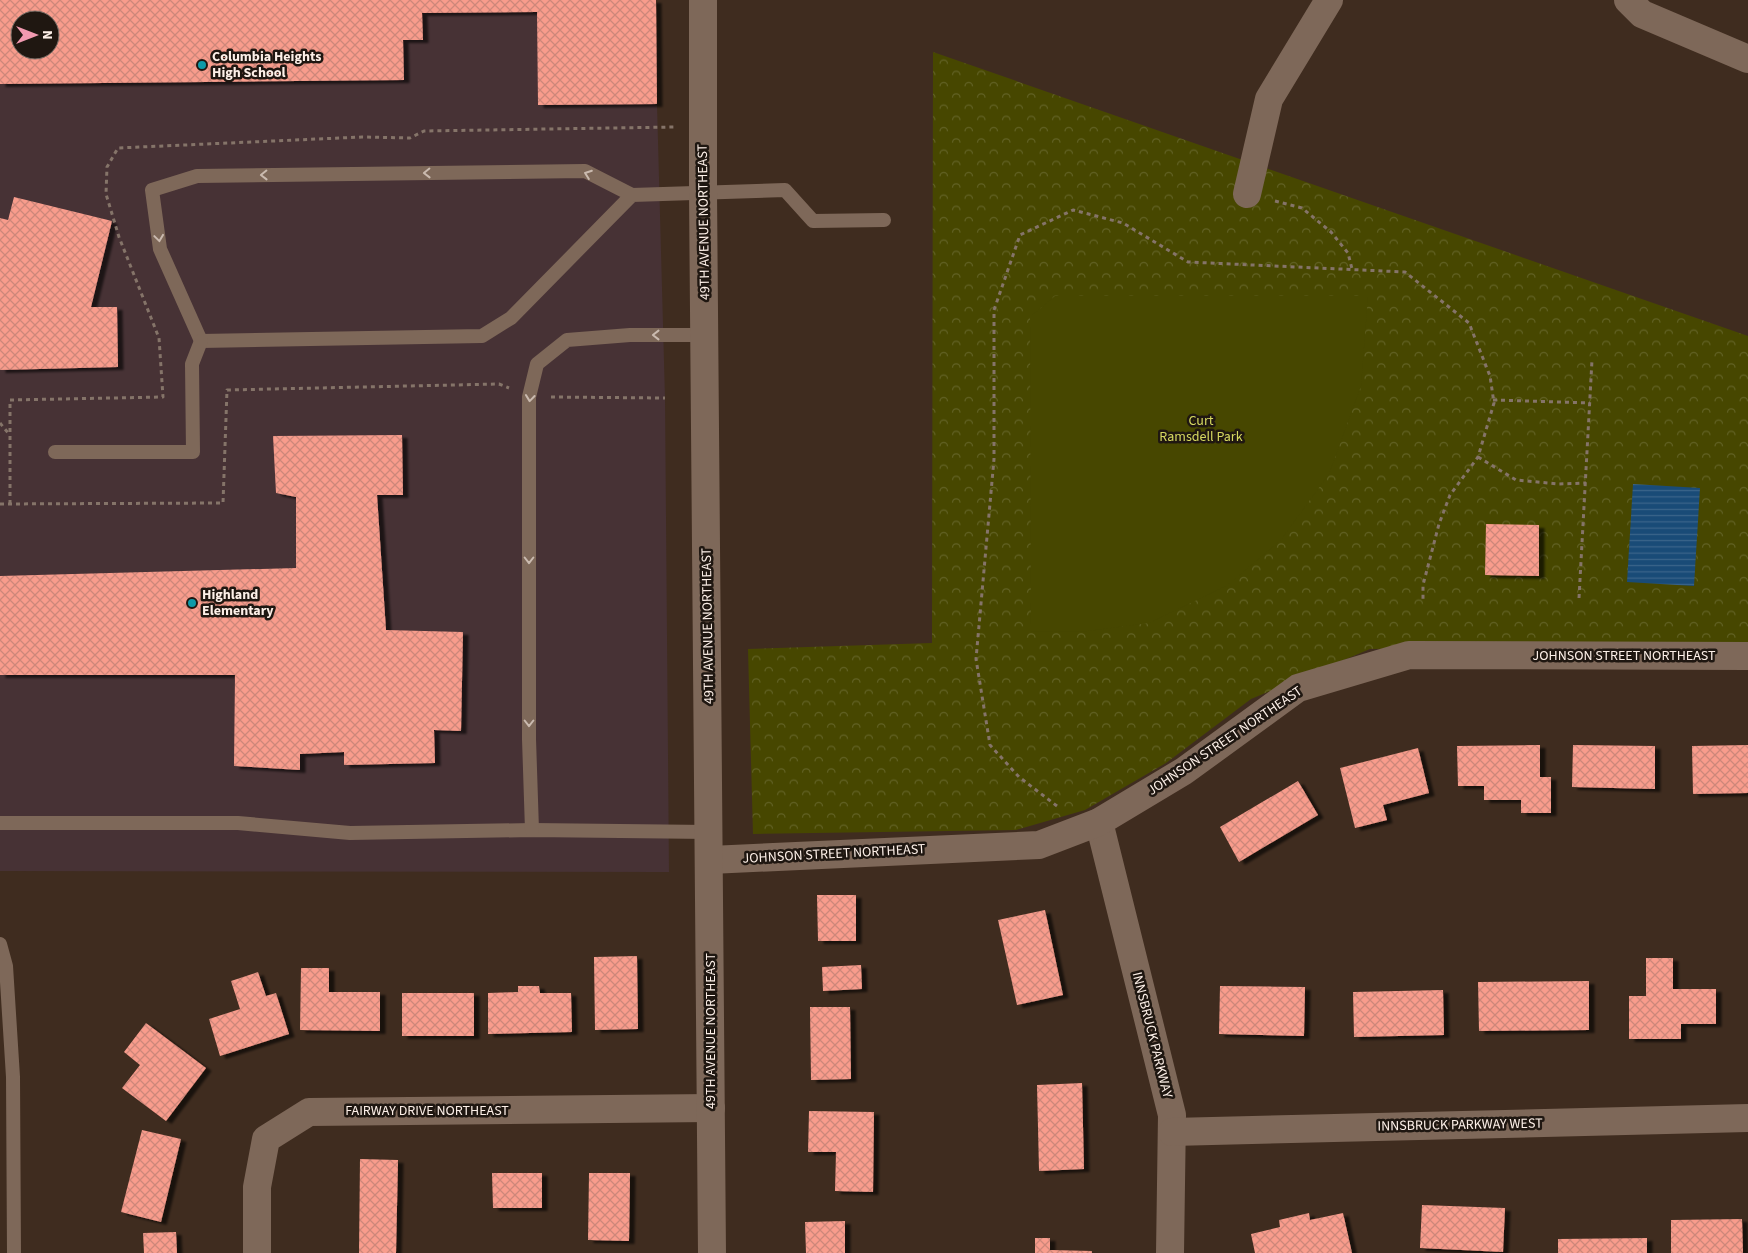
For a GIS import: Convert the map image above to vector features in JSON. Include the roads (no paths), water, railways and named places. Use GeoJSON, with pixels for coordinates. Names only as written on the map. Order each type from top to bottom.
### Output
{"type":"FeatureCollection","features":[{"type":"Feature","properties":{"kind":"street","name":"49TH AVENUE NORTHEAST"},"geometry":{"type":"LineString","coordinates":[[703,0],[712,1253]]}},
{"type":"Feature","properties":{"kind":"street"},"geometry":{"type":"LineString","coordinates":[[1247,194],[1269,99],[1329,0]]}},
{"type":"Feature","properties":{"kind":"street"},"geometry":{"type":"LineString","coordinates":[[1628,0],[1642,14],[1748,59]]}},
{"type":"Feature","properties":{"kind":"street","name":"JOHNSON STREET NORTHEAST"},"geometry":{"type":"LineString","coordinates":[[710,860],[1039,845],[1099,822],[1184,771],[1298,688],[1409,655],[1748,656]]}},
{"type":"Feature","properties":{"kind":"street","name":"INNSBRUCK PARKWAY"},"geometry":{"type":"LineString","coordinates":[[1099,822],[1172,1115],[1170,1253]]}},
{"type":"Feature","properties":{"kind":"street","name":"FAIRWAY DRIVE NORTHEAST"},"geometry":{"type":"LineString","coordinates":[[257,1253],[257,1187],[266,1139],[309,1112],[711,1108]]}},
{"type":"Feature","properties":{"kind":"street","name":"INNSBRUCK PARKWAY WEST"},"geometry":{"type":"LineString","coordinates":[[1172,1132],[1748,1118]]}},
{"type":"Feature","properties":{"kind":"lane"},"geometry":{"type":"LineString","coordinates":[[55,452],[193,452],[192,364],[201,341],[160,248],[152,190],[197,176],[585,170],[632,195],[785,190],[813,221],[884,220]]}},
{"type":"Feature","properties":{"kind":"lane"},"geometry":{"type":"LineString","coordinates":[[201,341],[482,336],[511,318],[632,195]]}},
{"type":"Feature","properties":{"kind":"lane"},"geometry":{"type":"LineString","coordinates":[[532,830],[528,739],[528,397],[537,364],[567,340],[630,335],[705,335]]}},
{"type":"Feature","properties":{"kind":"lane"},"geometry":{"type":"LineString","coordinates":[[0,823],[238,823],[350,833],[532,830],[710,832]]}},
{"type":"Feature","properties":{"kind":"lane"},"geometry":{"type":"LineString","coordinates":[[0,944],[6,966],[13,1077],[14,1253]]}},
{"type":"Feature","properties":{"kind":"water"},"geometry":{"type":"Polygon","coordinates":[[[1633,484],[1700,488],[1694,586],[1627,582],[1633,484]]]}},
{"type":"Feature","properties":{"kind":"place","name":"Columbia Heights High School"},"geometry":{"type":"Point","coordinates":[202,65]}},
{"type":"Feature","properties":{"kind":"place","name":"Highland Elementary"},"geometry":{"type":"Point","coordinates":[192,603]}},
{"type":"Feature","properties":{"kind":"park label","name":"Curt Ramsdell Park"},"geometry":{"type":"Point","coordinates":[1201,430]}}]}
